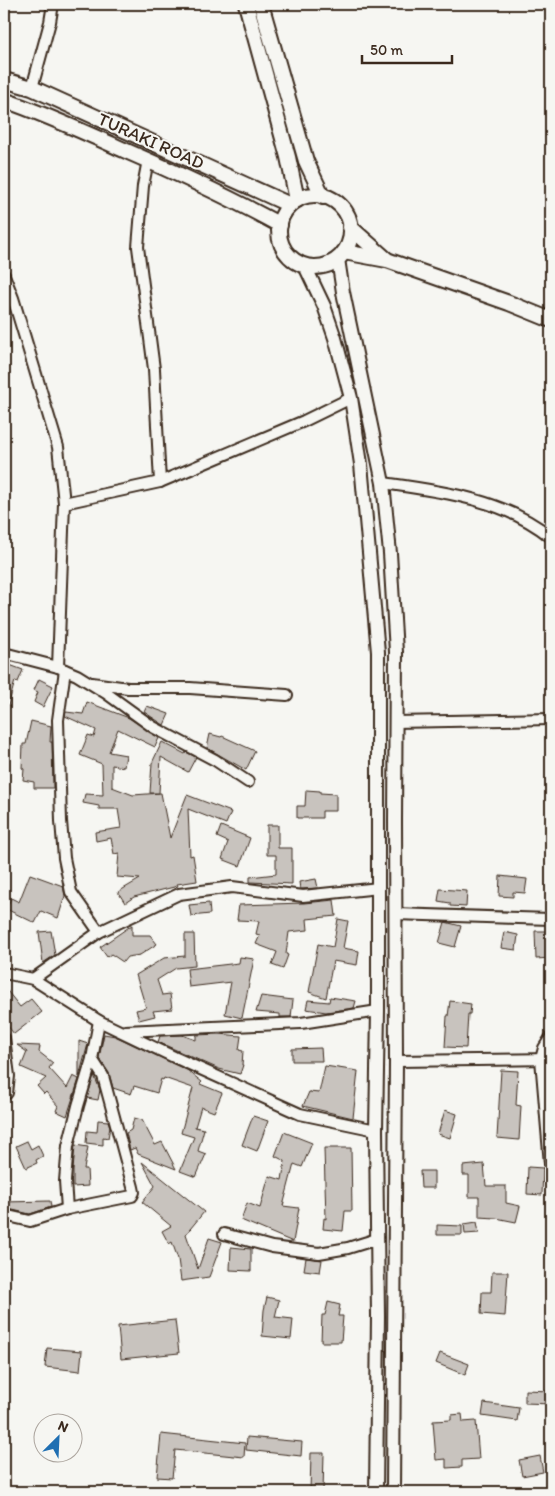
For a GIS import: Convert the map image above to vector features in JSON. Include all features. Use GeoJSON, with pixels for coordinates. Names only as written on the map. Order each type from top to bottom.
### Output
{"type":"FeatureCollection","features":[{"type":"Feature","properties":{"kind":"main road"},"geometry":{"type":"LineString","coordinates":[[246,4],[288,158],[294,203]]}},
{"type":"Feature","properties":{"kind":"main road"},"geometry":{"type":"LineString","coordinates":[[261,4],[306,161],[323,197]]}},
{"type":"Feature","properties":{"kind":"main road"},"geometry":{"type":"LineString","coordinates":[[4,80],[32,88],[294,203]]}},
{"type":"Feature","properties":{"kind":"main road","name":"TURAKI ROAD"},"geometry":{"type":"LineString","coordinates":[[4,100],[43,114],[232,198],[280,225]]}},
{"type":"Feature","properties":{"kind":"main road"},"geometry":{"type":"LineString","coordinates":[[306,197],[323,197],[331,200],[344,211],[350,227],[350,236],[341,255],[322,266],[305,266],[290,257],[284,250],[279,234],[280,225],[283,214],[294,203],[306,197]]}},
{"type":"Feature","properties":{"kind":"main road"},"geometry":{"type":"LineString","coordinates":[[350,227],[387,260]]}},
{"type":"Feature","properties":{"kind":"main road"},"geometry":{"type":"LineString","coordinates":[[341,255],[387,260],[509,303],[551,320]]}},
{"type":"Feature","properties":{"kind":"street"},"geometry":{"type":"LineString","coordinates":[[32,88],[53,4]]}},
{"type":"Feature","properties":{"kind":"street"},"geometry":{"type":"LineString","coordinates":[[148,160],[143,186],[138,247],[154,368],[160,482]]}},
{"type":"Feature","properties":{"kind":"street"},"geometry":{"type":"LineString","coordinates":[[341,255],[342,292],[383,483],[390,553],[396,652],[393,1492]]}},
{"type":"Feature","properties":{"kind":"street"},"geometry":{"type":"LineString","coordinates":[[305,266],[324,306],[350,398],[361,464],[378,652],[379,888],[376,1130],[376,1492]]}},
{"type":"Feature","properties":{"kind":"street"},"geometry":{"type":"LineString","coordinates":[[4,275],[9,299],[58,447],[64,503],[62,669],[58,720],[64,858],[71,892],[99,932]]}},
{"type":"Feature","properties":{"kind":"street"},"geometry":{"type":"LineString","coordinates":[[64,503],[160,482],[304,421],[350,398]]}},
{"type":"Feature","properties":{"kind":"street"},"geometry":{"type":"LineString","coordinates":[[383,483],[445,492],[505,510],[551,536]]}},
{"type":"Feature","properties":{"kind":"street"},"geometry":{"type":"LineString","coordinates":[[4,653],[62,669],[89,682],[153,727],[216,760],[248,782]]}},
{"type":"Feature","properties":{"kind":"street"},"geometry":{"type":"LineString","coordinates":[[89,682],[128,688],[190,688],[287,695]]}},
{"type":"Feature","properties":{"kind":"street"},"geometry":{"type":"LineString","coordinates":[[395,722],[551,720]]}},
{"type":"Feature","properties":{"kind":"street"},"geometry":{"type":"LineString","coordinates":[[33,979],[99,932],[179,894],[232,887],[303,896],[379,888]]}},
{"type":"Feature","properties":{"kind":"street"},"geometry":{"type":"LineString","coordinates":[[395,914],[551,919]]}},
{"type":"Feature","properties":{"kind":"street"},"geometry":{"type":"LineString","coordinates":[[4,973],[33,979],[99,1021],[300,1114],[376,1130]]}},
{"type":"Feature","properties":{"kind":"street"},"geometry":{"type":"LineString","coordinates":[[123,1031],[301,1023],[378,1012]]}},
{"type":"Feature","properties":{"kind":"street"},"geometry":{"type":"LineString","coordinates":[[66,1209],[65,1181],[68,1146],[92,1059],[99,1021]]}},
{"type":"Feature","properties":{"kind":"street"},"geometry":{"type":"LineString","coordinates":[[551,1037],[544,1048],[551,1176]]}},
{"type":"Feature","properties":{"kind":"street"},"geometry":{"type":"LineString","coordinates":[[4,1038],[9,1076],[7,1093]]}},
{"type":"Feature","properties":{"kind":"street"},"geometry":{"type":"LineString","coordinates":[[4,1215],[30,1221],[66,1209],[132,1196],[134,1192],[103,1076],[92,1059]]}},
{"type":"Feature","properties":{"kind":"street"},"geometry":{"type":"LineString","coordinates":[[396,1061],[546,1059]]}},
{"type":"Feature","properties":{"kind":"street"},"geometry":{"type":"LineString","coordinates":[[224,1234],[272,1247],[319,1252],[348,1248],[377,1239]]}},
{"type":"Feature","properties":{"kind":"building"},"geometry":{"type":"Polygon","coordinates":[[[7,664],[23,670],[18,682],[15,681],[7,710],[4,710],[4,671],[7,664]]]}},
{"type":"Feature","properties":{"kind":"building"},"geometry":{"type":"Polygon","coordinates":[[[39,679],[53,686],[43,707],[34,702],[38,692],[34,690],[39,679]]]}},
{"type":"Feature","properties":{"kind":"building"},"geometry":{"type":"Polygon","coordinates":[[[87,702],[129,718],[159,738],[155,747],[118,729],[109,752],[126,755],[124,767],[112,765],[112,787],[133,795],[161,793],[170,838],[187,795],[231,812],[226,824],[188,809],[190,856],[193,855],[197,881],[177,884],[178,886],[134,897],[125,903],[118,892],[140,879],[117,877],[119,853],[114,854],[111,838],[96,841],[95,832],[121,828],[118,809],[99,809],[99,806],[83,803],[85,794],[103,795],[102,764],[80,755],[88,735],[94,737],[96,730],[65,716],[66,712],[83,714],[87,702]]]}},
{"type":"Feature","properties":{"kind":"building"},"geometry":{"type":"Polygon","coordinates":[[[147,706],[169,714],[164,725],[144,712],[147,706]]]}},
{"type":"Feature","properties":{"kind":"building"},"geometry":{"type":"Polygon","coordinates":[[[31,721],[51,726],[50,742],[52,742],[53,788],[34,788],[34,782],[23,780],[23,744],[26,744],[31,721]]]}},
{"type":"Feature","properties":{"kind":"building"},"geometry":{"type":"Polygon","coordinates":[[[210,734],[222,736],[255,751],[246,770],[207,748],[210,734]]]}},
{"type":"Feature","properties":{"kind":"building"},"geometry":{"type":"Polygon","coordinates":[[[162,742],[185,754],[186,752],[196,757],[188,772],[161,757],[159,793],[150,793],[152,763],[162,742]]]}},
{"type":"Feature","properties":{"kind":"building"},"geometry":{"type":"Polygon","coordinates":[[[306,790],[336,794],[336,811],[322,811],[322,818],[297,818],[297,806],[305,806],[306,790]]]}},
{"type":"Feature","properties":{"kind":"building"},"geometry":{"type":"Polygon","coordinates":[[[267,825],[278,825],[278,848],[292,848],[292,884],[250,882],[250,877],[276,874],[276,855],[267,855],[267,825]]]}},
{"type":"Feature","properties":{"kind":"building"},"geometry":{"type":"Polygon","coordinates":[[[221,826],[250,838],[240,866],[222,859],[228,842],[217,837],[221,826]]]}},
{"type":"Feature","properties":{"kind":"building"},"geometry":{"type":"Polygon","coordinates":[[[30,874],[63,886],[65,896],[58,918],[41,911],[35,923],[6,909],[11,898],[19,902],[30,874]]]}},
{"type":"Feature","properties":{"kind":"building"},"geometry":{"type":"Polygon","coordinates":[[[500,876],[527,879],[525,893],[513,892],[513,897],[499,896],[500,876]]]}},
{"type":"Feature","properties":{"kind":"building"},"geometry":{"type":"Polygon","coordinates":[[[316,879],[318,888],[300,889],[299,882],[316,879]]]}},
{"type":"Feature","properties":{"kind":"building"},"geometry":{"type":"Polygon","coordinates":[[[440,889],[467,891],[466,907],[450,906],[450,903],[438,901],[440,889]]]}},
{"type":"Feature","properties":{"kind":"building"},"geometry":{"type":"Polygon","coordinates":[[[334,900],[336,916],[307,919],[308,930],[289,932],[286,954],[288,955],[283,969],[272,965],[277,952],[256,944],[260,935],[256,934],[259,921],[237,920],[239,905],[334,900]]]}},
{"type":"Feature","properties":{"kind":"building"},"geometry":{"type":"Polygon","coordinates":[[[209,903],[210,914],[191,916],[189,905],[209,903]]]}},
{"type":"Feature","properties":{"kind":"building"},"geometry":{"type":"Polygon","coordinates":[[[338,919],[348,921],[343,948],[359,951],[357,965],[333,961],[326,998],[309,992],[318,944],[333,947],[338,919]]]}},
{"type":"Feature","properties":{"kind":"building"},"geometry":{"type":"Polygon","coordinates":[[[445,922],[461,926],[455,947],[439,943],[445,922]]]}},
{"type":"Feature","properties":{"kind":"building"},"geometry":{"type":"Polygon","coordinates":[[[132,925],[132,935],[150,935],[157,944],[140,955],[127,957],[123,962],[111,954],[107,957],[100,947],[132,925]]]}},
{"type":"Feature","properties":{"kind":"building"},"geometry":{"type":"Polygon","coordinates":[[[51,931],[55,955],[43,963],[39,932],[51,931]]]}},
{"type":"Feature","properties":{"kind":"building"},"geometry":{"type":"Polygon","coordinates":[[[535,931],[551,931],[551,958],[536,959],[535,931]]]}},
{"type":"Feature","properties":{"kind":"building"},"geometry":{"type":"Polygon","coordinates":[[[504,932],[518,935],[516,950],[501,948],[504,932]]]}},
{"type":"Feature","properties":{"kind":"building"},"geometry":{"type":"Polygon","coordinates":[[[185,934],[194,934],[195,966],[176,968],[157,980],[162,995],[170,994],[172,1009],[153,1011],[155,1016],[139,1020],[136,1010],[146,1008],[136,975],[164,958],[185,956],[185,934]]]}},
{"type":"Feature","properties":{"kind":"building"},"geometry":{"type":"Polygon","coordinates":[[[240,957],[254,959],[242,1018],[225,1014],[231,982],[189,987],[187,969],[239,963],[240,957]]]}},
{"type":"Feature","properties":{"kind":"building"},"geometry":{"type":"Polygon","coordinates":[[[4,987],[20,1007],[31,999],[42,1012],[14,1034],[4,1021],[4,987]]]}},
{"type":"Feature","properties":{"kind":"building"},"geometry":{"type":"Polygon","coordinates":[[[261,996],[293,1000],[291,1017],[280,1017],[280,1014],[256,1012],[261,996]]]}},
{"type":"Feature","properties":{"kind":"building"},"geometry":{"type":"Polygon","coordinates":[[[330,997],[356,1001],[354,1008],[326,1012],[306,1009],[308,1000],[329,1002],[330,997]]]}},
{"type":"Feature","properties":{"kind":"building"},"geometry":{"type":"Polygon","coordinates":[[[450,1001],[471,1004],[470,1014],[468,1014],[466,1048],[445,1047],[450,1001]]]}},
{"type":"Feature","properties":{"kind":"building"},"geometry":{"type":"Polygon","coordinates":[[[104,1034],[115,1036],[187,1070],[202,1082],[200,1084],[222,1093],[214,1112],[201,1107],[195,1127],[204,1129],[198,1151],[206,1154],[196,1177],[180,1171],[194,1137],[181,1133],[193,1088],[164,1078],[163,1080],[161,1079],[157,1093],[134,1086],[131,1094],[113,1088],[109,1073],[99,1058],[104,1034]]]}},
{"type":"Feature","properties":{"kind":"building"},"geometry":{"type":"Polygon","coordinates":[[[219,1034],[241,1036],[239,1050],[243,1051],[243,1065],[240,1074],[219,1069],[158,1042],[160,1036],[182,1035],[196,1040],[196,1035],[219,1034]]]}},
{"type":"Feature","properties":{"kind":"building"},"geometry":{"type":"Polygon","coordinates":[[[79,1041],[88,1044],[79,1077],[79,1041]]]}},
{"type":"Feature","properties":{"kind":"building"},"geometry":{"type":"Polygon","coordinates":[[[17,1045],[40,1046],[39,1052],[53,1063],[49,1068],[67,1088],[73,1076],[79,1079],[67,1116],[56,1111],[58,1106],[46,1092],[44,1094],[37,1086],[46,1078],[21,1067],[27,1052],[17,1045]]]}},
{"type":"Feature","properties":{"kind":"building"},"geometry":{"type":"Polygon","coordinates":[[[321,1048],[322,1061],[292,1061],[292,1049],[321,1048]]]}},
{"type":"Feature","properties":{"kind":"building"},"geometry":{"type":"Polygon","coordinates":[[[325,1066],[358,1071],[353,1118],[303,1106],[309,1092],[319,1093],[325,1066]]]}},
{"type":"Feature","properties":{"kind":"building"},"geometry":{"type":"Polygon","coordinates":[[[501,1070],[518,1071],[516,1105],[521,1106],[519,1140],[497,1138],[501,1070]]]}},
{"type":"Feature","properties":{"kind":"building"},"geometry":{"type":"Polygon","coordinates":[[[94,1075],[100,1090],[98,1100],[87,1098],[94,1075]]]}},
{"type":"Feature","properties":{"kind":"building"},"geometry":{"type":"Polygon","coordinates":[[[445,1110],[457,1114],[450,1138],[438,1134],[445,1110]]]}},
{"type":"Feature","properties":{"kind":"building"},"geometry":{"type":"Polygon","coordinates":[[[253,1116],[268,1121],[257,1151],[242,1145],[253,1116]]]}},
{"type":"Feature","properties":{"kind":"building"},"geometry":{"type":"Polygon","coordinates":[[[134,1118],[142,1120],[155,1145],[162,1142],[176,1169],[138,1154],[135,1148],[130,1150],[126,1133],[131,1130],[134,1118]]]}},
{"type":"Feature","properties":{"kind":"building"},"geometry":{"type":"Polygon","coordinates":[[[98,1120],[108,1121],[110,1127],[108,1138],[103,1137],[103,1145],[86,1143],[87,1131],[97,1132],[98,1120]]]}},
{"type":"Feature","properties":{"kind":"building"},"geometry":{"type":"Polygon","coordinates":[[[284,1132],[312,1143],[302,1167],[294,1164],[283,1206],[299,1208],[293,1242],[241,1220],[247,1203],[260,1208],[269,1176],[282,1180],[285,1161],[275,1156],[284,1132]]]}},
{"type":"Feature","properties":{"kind":"building"},"geometry":{"type":"Polygon","coordinates":[[[27,1141],[31,1149],[38,1145],[43,1156],[36,1160],[37,1163],[26,1168],[16,1146],[27,1141]]]}},
{"type":"Feature","properties":{"kind":"building"},"geometry":{"type":"Polygon","coordinates":[[[75,1145],[88,1147],[84,1169],[87,1169],[88,1186],[73,1187],[75,1145]]]}},
{"type":"Feature","properties":{"kind":"building"},"geometry":{"type":"Polygon","coordinates":[[[324,1148],[351,1148],[352,1211],[345,1211],[343,1231],[323,1229],[324,1218],[326,1219],[324,1148]]]}},
{"type":"Feature","properties":{"kind":"building"},"geometry":{"type":"Polygon","coordinates":[[[142,1162],[204,1212],[186,1234],[198,1269],[209,1238],[222,1242],[209,1277],[181,1281],[178,1259],[172,1242],[169,1244],[162,1231],[171,1226],[142,1202],[155,1186],[142,1162]]]}},
{"type":"Feature","properties":{"kind":"building"},"geometry":{"type":"Polygon","coordinates":[[[484,1164],[486,1186],[506,1186],[506,1203],[520,1206],[516,1222],[479,1217],[479,1197],[469,1197],[469,1175],[463,1175],[463,1166],[484,1164]]]}},
{"type":"Feature","properties":{"kind":"building"},"geometry":{"type":"Polygon","coordinates":[[[528,1167],[543,1168],[542,1195],[527,1194],[528,1167]]]}},
{"type":"Feature","properties":{"kind":"building"},"geometry":{"type":"Polygon","coordinates":[[[420,1171],[434,1171],[434,1188],[421,1188],[420,1171]]]}},
{"type":"Feature","properties":{"kind":"building"},"geometry":{"type":"Polygon","coordinates":[[[50,1201],[51,1207],[30,1214],[4,1208],[4,1202],[50,1201]]]}},
{"type":"Feature","properties":{"kind":"building"},"geometry":{"type":"Polygon","coordinates":[[[477,1222],[479,1233],[465,1234],[464,1224],[477,1222]]]}},
{"type":"Feature","properties":{"kind":"building"},"geometry":{"type":"Polygon","coordinates":[[[437,1225],[462,1226],[462,1235],[437,1235],[437,1225]]]}},
{"type":"Feature","properties":{"kind":"building"},"geometry":{"type":"Polygon","coordinates":[[[231,1247],[251,1249],[251,1271],[230,1270],[231,1247]]]}},
{"type":"Feature","properties":{"kind":"building"},"geometry":{"type":"Polygon","coordinates":[[[306,1258],[322,1260],[320,1272],[304,1270],[306,1258]]]}},
{"type":"Feature","properties":{"kind":"building"},"geometry":{"type":"Polygon","coordinates":[[[492,1272],[508,1272],[505,1316],[481,1314],[482,1292],[491,1292],[492,1272]]]}},
{"type":"Feature","properties":{"kind":"building"},"geometry":{"type":"Polygon","coordinates":[[[267,1297],[279,1300],[275,1317],[293,1319],[291,1339],[262,1336],[267,1297]]]}},
{"type":"Feature","properties":{"kind":"building"},"geometry":{"type":"Polygon","coordinates":[[[328,1302],[340,1305],[338,1316],[343,1316],[341,1342],[321,1342],[322,1315],[325,1315],[328,1302]]]}},
{"type":"Feature","properties":{"kind":"building"},"geometry":{"type":"Polygon","coordinates":[[[175,1320],[179,1353],[121,1359],[118,1326],[175,1320]]]}},
{"type":"Feature","properties":{"kind":"building"},"geometry":{"type":"Polygon","coordinates":[[[47,1348],[82,1351],[80,1371],[45,1367],[47,1348]]]}},
{"type":"Feature","properties":{"kind":"building"},"geometry":{"type":"Polygon","coordinates":[[[440,1353],[469,1364],[465,1375],[436,1363],[440,1353]]]}},
{"type":"Feature","properties":{"kind":"building"},"geometry":{"type":"Polygon","coordinates":[[[525,1390],[551,1391],[551,1404],[525,1403],[525,1390]]]}},
{"type":"Feature","properties":{"kind":"building"},"geometry":{"type":"Polygon","coordinates":[[[484,1403],[519,1408],[517,1421],[482,1416],[484,1403]]]}},
{"type":"Feature","properties":{"kind":"building"},"geometry":{"type":"Polygon","coordinates":[[[462,1414],[463,1422],[476,1421],[479,1459],[462,1460],[462,1467],[446,1468],[446,1459],[436,1460],[433,1421],[451,1420],[451,1415],[462,1414]]]}},
{"type":"Feature","properties":{"kind":"building"},"geometry":{"type":"Polygon","coordinates":[[[161,1434],[245,1443],[244,1457],[175,1450],[172,1478],[157,1477],[161,1434]]]}},
{"type":"Feature","properties":{"kind":"building"},"geometry":{"type":"Polygon","coordinates":[[[247,1437],[302,1442],[301,1456],[246,1450],[247,1437]]]}},
{"type":"Feature","properties":{"kind":"building"},"geometry":{"type":"Polygon","coordinates":[[[311,1453],[324,1453],[323,1492],[310,1492],[311,1453]]]}},
{"type":"Feature","properties":{"kind":"building"},"geometry":{"type":"Polygon","coordinates":[[[540,1456],[543,1472],[522,1476],[519,1460],[540,1456]]]}}]}
